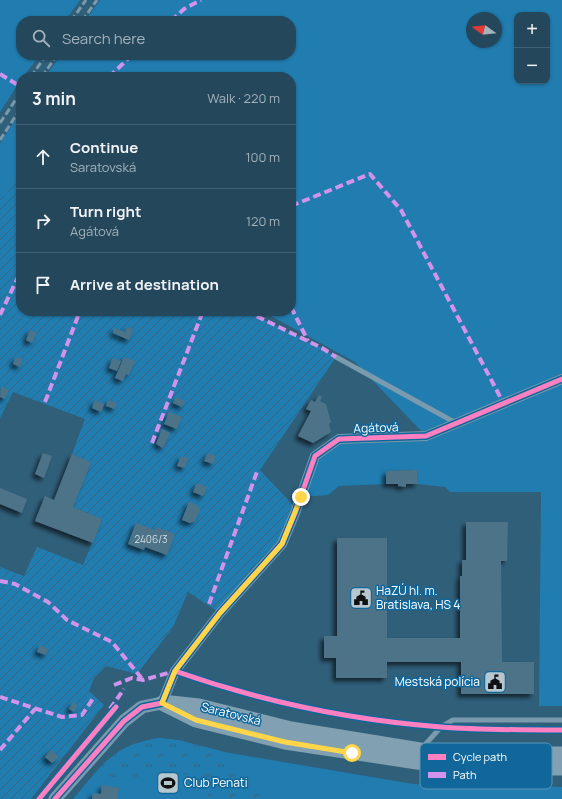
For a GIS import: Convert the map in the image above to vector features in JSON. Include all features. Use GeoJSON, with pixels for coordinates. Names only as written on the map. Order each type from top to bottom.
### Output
{"type":"FeatureCollection","features":[{"type":"Feature","properties":{"kind":"main road","name":"Saratovská"},"geometry":{"type":"LineString","coordinates":[[162,703],[199,706],[291,728],[420,750]]}},
{"type":"Feature","properties":{"kind":"main road","name":"Saratovská"},"geometry":{"type":"LineString","coordinates":[[162,703],[196,720],[285,742],[420,762]]}},
{"type":"Feature","properties":{"kind":"main road","name":"Saratovská"},"geometry":{"type":"LineString","coordinates":[[552,768],[562,768]]}},
{"type":"Feature","properties":{"kind":"street","name":"Agátová"},"geometry":{"type":"LineString","coordinates":[[162,703],[175,671],[220,613],[282,544],[295,513],[315,456],[339,439],[426,436],[562,379]]}},
{"type":"Feature","properties":{"kind":"street"},"geometry":{"type":"LineString","coordinates":[[55,799],[124,721],[142,707],[162,703]]}},
{"type":"Feature","properties":{"kind":"lane"},"geometry":{"type":"LineString","coordinates":[[336,357],[457,423]]}},
{"type":"Feature","properties":{"kind":"lane"},"geometry":{"type":"LineString","coordinates":[[426,743],[441,727],[453,720],[562,720]]}},
{"type":"Feature","properties":{"kind":"green space"},"geometry":{"type":"Polygon","coordinates":[[[0,0],[80,0],[69,16],[16,16],[16,60],[36,60],[27,72],[16,72],[16,88],[0,112],[0,0]]]}},
{"type":"Feature","properties":{"kind":"green space"},"geometry":{"type":"Polygon","coordinates":[[[100,0],[562,0],[562,706],[539,706],[541,492],[450,492],[445,487],[418,484],[417,470],[386,471],[386,484],[339,486],[328,495],[301,497],[315,456],[339,439],[426,436],[355,362],[271,316],[296,316],[296,72],[49,72],[57,60],[296,60],[296,16],[89,16],[100,0]]]}},
{"type":"Feature","properties":{"kind":"green space"},"geometry":{"type":"Polygon","coordinates":[[[16,119],[16,181],[5,197],[0,194],[0,143],[16,119]]]}},
{"type":"Feature","properties":{"kind":"green space"},"geometry":{"type":"Polygon","coordinates":[[[16,181],[16,316],[256,316],[322,348],[336,357],[260,470],[291,503],[295,513],[282,544],[220,613],[188,592],[173,627],[137,674],[106,666],[94,678],[89,691],[104,705],[31,799],[0,799],[0,567],[24,576],[37,547],[83,565],[102,519],[73,507],[90,462],[72,454],[85,419],[13,392],[0,418],[0,194],[5,196],[16,181]]]}},
{"type":"Feature","properties":{"kind":"green space"},"geometry":{"type":"Polygon","coordinates":[[[159,738],[178,740],[224,752],[420,784],[420,789],[552,789],[552,787],[562,787],[562,799],[73,799],[100,767],[109,759],[130,746],[159,738]]]}},
{"type":"Feature","properties":{"kind":"green space","name":"Club Penati"},"geometry":{"type":"Polygon","coordinates":[[[159,738],[178,740],[224,752],[264,799],[207,799],[210,779],[140,767],[137,781],[106,776],[99,768],[126,747],[159,738]]]}},
{"type":"Feature","properties":{"kind":"building"},"geometry":{"type":"Polygon","coordinates":[[[127,327],[133,329],[129,340],[113,333],[114,328],[125,332],[127,327]]]}},
{"type":"Feature","properties":{"kind":"building"},"geometry":{"type":"Polygon","coordinates":[[[30,330],[37,333],[32,343],[26,340],[30,330]]]}},
{"type":"Feature","properties":{"kind":"building"},"geometry":{"type":"Polygon","coordinates":[[[16,357],[23,359],[20,367],[13,364],[16,357]]]}},
{"type":"Feature","properties":{"kind":"building"},"geometry":{"type":"Polygon","coordinates":[[[124,357],[135,361],[129,375],[126,374],[123,381],[115,378],[124,357]]]}},
{"type":"Feature","properties":{"kind":"building"},"geometry":{"type":"Polygon","coordinates":[[[113,358],[121,361],[117,371],[109,368],[113,358]]]}},
{"type":"Feature","properties":{"kind":"building"},"geometry":{"type":"Polygon","coordinates":[[[1,386],[9,390],[5,399],[0,397],[1,386]]]}},
{"type":"Feature","properties":{"kind":"building"},"geometry":{"type":"Polygon","coordinates":[[[319,395],[322,397],[320,401],[326,404],[331,422],[329,424],[331,432],[313,443],[298,436],[311,411],[306,409],[311,400],[315,402],[319,395]]]}},
{"type":"Feature","properties":{"kind":"building"},"geometry":{"type":"Polygon","coordinates":[[[176,397],[185,401],[182,407],[173,403],[176,397]]]}},
{"type":"Feature","properties":{"kind":"building"},"geometry":{"type":"Polygon","coordinates":[[[95,400],[104,404],[101,412],[92,408],[95,400]]]}},
{"type":"Feature","properties":{"kind":"building"},"geometry":{"type":"Polygon","coordinates":[[[108,400],[117,403],[115,409],[106,406],[108,400]]]}},
{"type":"Feature","properties":{"kind":"building"},"geometry":{"type":"Polygon","coordinates":[[[169,412],[182,417],[177,429],[164,424],[169,412]]]}},
{"type":"Feature","properties":{"kind":"building"},"geometry":{"type":"Polygon","coordinates":[[[162,429],[170,433],[163,448],[156,444],[162,429]]]}},
{"type":"Feature","properties":{"kind":"building"},"geometry":{"type":"Polygon","coordinates":[[[43,453],[52,456],[44,478],[35,474],[43,453]]]}},
{"type":"Feature","properties":{"kind":"building"},"geometry":{"type":"Polygon","coordinates":[[[208,453],[216,456],[213,464],[204,461],[208,453]]]}},
{"type":"Feature","properties":{"kind":"building"},"geometry":{"type":"Polygon","coordinates":[[[72,454],[91,462],[73,507],[102,519],[93,543],[35,521],[45,496],[54,500],[72,454]]]}},
{"type":"Feature","properties":{"kind":"building"},"geometry":{"type":"Polygon","coordinates":[[[181,456],[188,458],[185,468],[177,466],[181,456]]]}},
{"type":"Feature","properties":{"kind":"building"},"geometry":{"type":"Polygon","coordinates":[[[417,470],[418,484],[406,484],[406,487],[398,486],[398,484],[386,484],[386,471],[417,470]]]}},
{"type":"Feature","properties":{"kind":"building"},"geometry":{"type":"Polygon","coordinates":[[[197,483],[207,487],[203,496],[193,492],[197,483]]]}},
{"type":"Feature","properties":{"kind":"building"},"geometry":{"type":"Polygon","coordinates":[[[0,488],[27,499],[22,513],[0,504],[0,488]]]}},
{"type":"Feature","properties":{"kind":"building"},"geometry":{"type":"Polygon","coordinates":[[[189,502],[197,505],[200,510],[195,521],[190,523],[182,520],[189,502]]]}},
{"type":"Feature","properties":{"kind":"building","name":"HaZÚ hl. m. Bratislava, HS 4"},"geometry":{"type":"Polygon","coordinates":[[[466,522],[508,522],[507,561],[501,561],[502,662],[534,662],[534,694],[461,694],[461,662],[387,662],[387,678],[336,678],[336,658],[324,658],[324,636],[337,636],[337,538],[387,538],[387,638],[460,638],[460,576],[462,576],[462,560],[466,560],[466,522]]]}},
{"type":"Feature","properties":{"kind":"building"},"geometry":{"type":"Polygon","coordinates":[[[136,523],[155,530],[156,527],[175,534],[167,555],[145,547],[144,550],[128,544],[136,523]]]}},
{"type":"Feature","properties":{"kind":"building"},"geometry":{"type":"Polygon","coordinates":[[[40,645],[48,649],[46,655],[37,652],[40,645]]]}},
{"type":"Feature","properties":{"kind":"building"},"geometry":{"type":"Polygon","coordinates":[[[73,702],[78,706],[74,712],[69,709],[73,702]]]}},
{"type":"Feature","properties":{"kind":"building"},"geometry":{"type":"Polygon","coordinates":[[[51,750],[59,757],[52,763],[45,757],[51,750]]]}},
{"type":"Feature","properties":{"kind":"building"},"geometry":{"type":"Polygon","coordinates":[[[102,785],[119,788],[117,799],[92,799],[93,793],[101,794],[102,785]]]}},
{"type":"Feature","properties":{"kind":"railway"},"geometry":{"type":"LineString","coordinates":[[75,16],[86,0]]}},
{"type":"Feature","properties":{"kind":"railway"},"geometry":{"type":"LineString","coordinates":[[86,16],[97,0]]}},
{"type":"Feature","properties":{"kind":"railway"},"geometry":{"type":"LineString","coordinates":[[34,72],[43,60]]}},
{"type":"Feature","properties":{"kind":"railway"},"geometry":{"type":"LineString","coordinates":[[45,72],[54,60]]}},
{"type":"Feature","properties":{"kind":"railway"},"geometry":{"type":"LineString","coordinates":[[0,123],[16,99]]}},
{"type":"Feature","properties":{"kind":"railway"},"geometry":{"type":"LineString","coordinates":[[0,140],[16,116]]}},
{"type":"Feature","properties":{"kind":"marked path"},"geometry":{"type":"LineString","coordinates":[[176,16],[184,9],[201,0]]}},
{"type":"Feature","properties":{"kind":"marked path"},"geometry":{"type":"LineString","coordinates":[[114,72],[127,60]]}},
{"type":"Feature","properties":{"kind":"marked path"},"geometry":{"type":"LineString","coordinates":[[0,74],[16,84]]}},
{"type":"Feature","properties":{"kind":"marked path"},"geometry":{"type":"LineString","coordinates":[[296,204],[370,174],[401,210],[504,404]]}},
{"type":"Feature","properties":{"kind":"marked path"},"geometry":{"type":"LineString","coordinates":[[0,315],[16,281]]}},
{"type":"Feature","properties":{"kind":"marked path"},"geometry":{"type":"LineString","coordinates":[[45,402],[78,316]]}},
{"type":"Feature","properties":{"kind":"marked path"},"geometry":{"type":"LineString","coordinates":[[152,443],[201,316]]}},
{"type":"Feature","properties":{"kind":"marked path"},"geometry":{"type":"LineString","coordinates":[[256,316],[322,348],[336,357]]}},
{"type":"Feature","properties":{"kind":"marked path"},"geometry":{"type":"LineString","coordinates":[[296,316],[308,341]]}},
{"type":"Feature","properties":{"kind":"marked path"},"geometry":{"type":"LineString","coordinates":[[209,604],[258,469]]}},
{"type":"Feature","properties":{"kind":"marked path"},"geometry":{"type":"LineString","coordinates":[[0,581],[15,584],[48,602],[67,620],[112,642],[143,680]]}},
{"type":"Feature","properties":{"kind":"marked path"},"geometry":{"type":"LineString","coordinates":[[114,685],[132,678],[143,680],[175,671]]}},
{"type":"Feature","properties":{"kind":"marked path"},"geometry":{"type":"LineString","coordinates":[[110,709],[124,689]]}},
{"type":"Feature","properties":{"kind":"marked path"},"geometry":{"type":"LineString","coordinates":[[0,697],[62,717],[82,715],[94,697]]}},
{"type":"Feature","properties":{"kind":"marked path"},"geometry":{"type":"LineString","coordinates":[[0,750],[35,709]]}},
{"type":"Feature","properties":{"kind":"cycle path"},"geometry":{"type":"LineString","coordinates":[[55,799],[124,721],[142,707],[162,703],[175,671],[220,613],[282,544],[295,513],[315,456],[339,439],[426,436],[562,379]]}},
{"type":"Feature","properties":{"kind":"cycle path"},"geometry":{"type":"LineString","coordinates":[[175,671],[207,682],[273,700],[306,708],[373,720],[456,728],[562,730]]}},
{"type":"Feature","properties":{"kind":"cycle path"},"geometry":{"type":"LineString","coordinates":[[39,799],[116,707]]}},
{"type":"Feature","properties":{"kind":"place","name":"HaZÚ hl. m. Bratislava, HS 4"},"geometry":{"type":"Point","coordinates":[361,598]}},
{"type":"Feature","properties":{"kind":"place","name":"Mestská polícia"},"geometry":{"type":"Point","coordinates":[495,682]}},
{"type":"Feature","properties":{"kind":"place","name":"Club Penati"},"geometry":{"type":"Point","coordinates":[168,783]}},
{"type":"Feature","properties":{"kind":"route"},"geometry":{"type":"LineString","coordinates":[[301,497],[282,544],[220,613],[175,671],[162,703],[196,720],[285,742],[352,753]]}}]}
